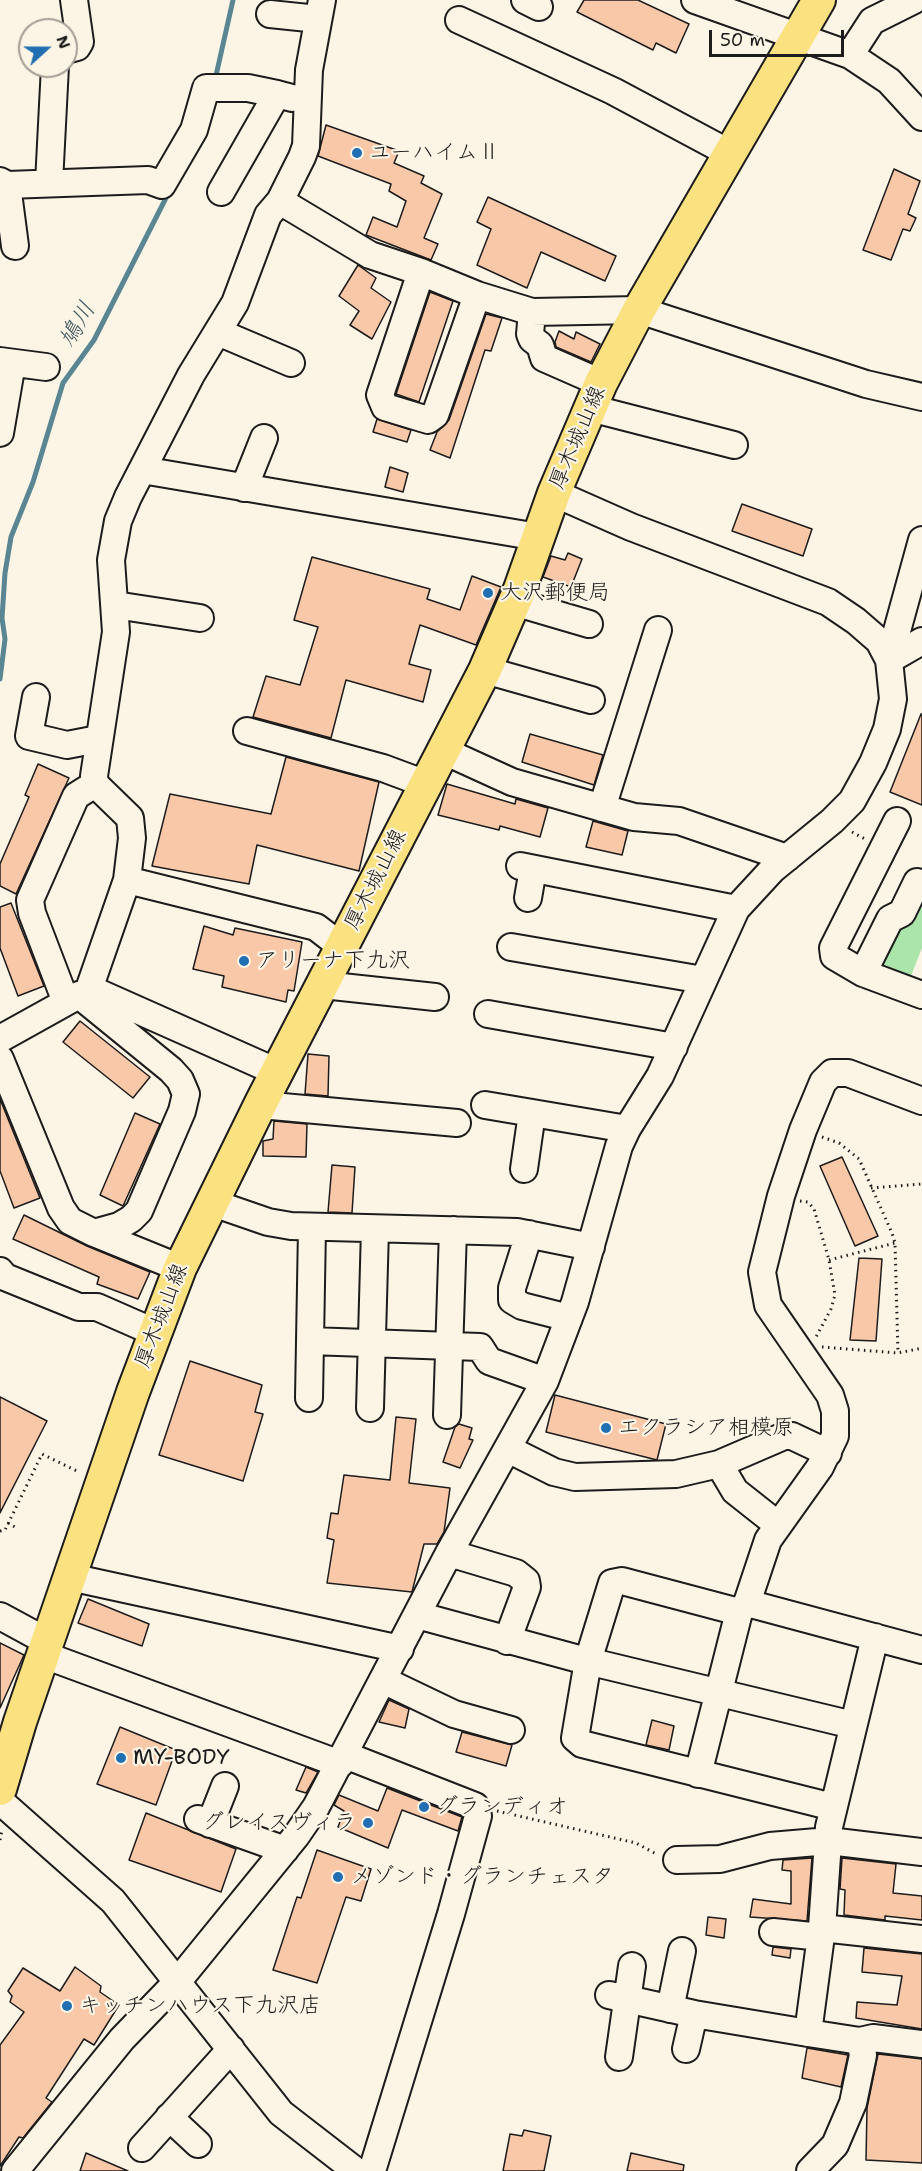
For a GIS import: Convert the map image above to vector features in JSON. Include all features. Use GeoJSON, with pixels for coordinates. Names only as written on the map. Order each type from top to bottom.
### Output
{"type":"FeatureCollection","features":[{"type":"Feature","properties":{"kind":"main road","name":"厚木城山線"},"geometry":{"type":"LineString","coordinates":[[0,1789],[154,1332],[180,1268],[262,1101],[485,670],[595,395],[639,309],[819,0]]}},
{"type":"Feature","properties":{"kind":"street"},"geometry":{"type":"LineString","coordinates":[[74,0],[77,18]]}},
{"type":"Feature","properties":{"kind":"street"},"geometry":{"type":"LineString","coordinates":[[695,0],[850,55],[889,81],[922,117]]}},
{"type":"Feature","properties":{"kind":"street"},"geometry":{"type":"LineString","coordinates":[[850,55],[864,29],[872,21],[914,0]]}},
{"type":"Feature","properties":{"kind":"street"},"geometry":{"type":"LineString","coordinates":[[77,996],[127,880],[132,838],[130,818],[95,784],[98,739],[116,632],[111,560],[118,521],[190,375],[219,332],[235,303],[268,215],[280,201],[306,146],[309,70],[320,9],[270,14]]}},
{"type":"Feature","properties":{"kind":"street"},"geometry":{"type":"LineString","coordinates":[[459,20],[614,90],[729,153]]}},
{"type":"Feature","properties":{"kind":"street"},"geometry":{"type":"LineString","coordinates":[[78,28],[80,42],[78,45]]}},
{"type":"Feature","properties":{"kind":"street"},"geometry":{"type":"LineString","coordinates":[[50,183],[54,78]]}},
{"type":"Feature","properties":{"kind":"street"},"geometry":{"type":"LineString","coordinates":[[15,246],[3,183],[148,180],[162,185],[194,130],[213,88],[249,88],[309,103]]}},
{"type":"Feature","properties":{"kind":"street"},"geometry":{"type":"LineString","coordinates":[[232,185],[277,94]]}},
{"type":"Feature","properties":{"kind":"street"},"geometry":{"type":"LineString","coordinates":[[280,201],[370,255],[422,272],[477,295],[532,312],[639,309],[867,384],[922,397]]}},
{"type":"Feature","properties":{"kind":"street"},"geometry":{"type":"LineString","coordinates":[[422,272],[380,395],[385,407],[428,420],[435,415],[477,295]]}},
{"type":"Feature","properties":{"kind":"street"},"geometry":{"type":"LineString","coordinates":[[532,312],[530,334],[532,339],[540,345],[544,358],[595,395],[734,445]]}},
{"type":"Feature","properties":{"kind":"street"},"geometry":{"type":"LineString","coordinates":[[219,332],[291,363]]}},
{"type":"Feature","properties":{"kind":"street"},"geometry":{"type":"LineString","coordinates":[[0,433],[6,362],[46,367]]}},
{"type":"Feature","properties":{"kind":"street"},"geometry":{"type":"LineString","coordinates":[[244,488],[264,438]]}},
{"type":"Feature","properties":{"kind":"street"},"geometry":{"type":"LineString","coordinates":[[142,470],[538,537]]}},
{"type":"Feature","properties":{"kind":"street"},"geometry":{"type":"LineString","coordinates":[[554,493],[631,527],[828,602],[868,630],[879,641],[889,660]]}},
{"type":"Feature","properties":{"kind":"street"},"geometry":{"type":"LineString","coordinates":[[15,2171],[122,2039],[178,1981],[285,1850],[316,1807],[343,1760],[449,1553],[545,1381],[569,1318],[610,1175],[627,1129],[660,1076],[736,909],[741,901],[787,858],[832,821],[852,801],[863,783],[887,729],[893,699],[889,660],[922,540]]}},
{"type":"Feature","properties":{"kind":"street"},"geometry":{"type":"LineString","coordinates":[[514,602],[589,624]]}},
{"type":"Feature","properties":{"kind":"street"},"geometry":{"type":"LineString","coordinates":[[115,605],[200,618]]}},
{"type":"Feature","properties":{"kind":"street"},"geometry":{"type":"LineString","coordinates":[[602,808],[658,630]]}},
{"type":"Feature","properties":{"kind":"street"},"geometry":{"type":"LineString","coordinates":[[889,660],[922,641]]}},
{"type":"Feature","properties":{"kind":"street"},"geometry":{"type":"LineString","coordinates":[[485,670],[591,700]]}},
{"type":"Feature","properties":{"kind":"street"},"geometry":{"type":"LineString","coordinates":[[36,697],[29,736],[67,745],[98,739]]}},
{"type":"Feature","properties":{"kind":"street"},"geometry":{"type":"LineString","coordinates":[[247,731],[383,768],[426,784]]}},
{"type":"Feature","properties":{"kind":"street"},"geometry":{"type":"LineString","coordinates":[[444,751],[512,782],[634,817],[679,821],[787,858]]}},
{"type":"Feature","properties":{"kind":"street"},"geometry":{"type":"LineString","coordinates":[[94,1233],[119,1226],[139,1211],[182,1111],[186,1094],[180,1080],[171,1070],[77,996],[32,913],[30,900],[76,796],[95,784]]}},
{"type":"Feature","properties":{"kind":"street"},"geometry":{"type":"LineString","coordinates":[[894,836],[833,948],[834,956],[840,962],[863,973],[922,995]]}},
{"type":"Feature","properties":{"kind":"street"},"geometry":{"type":"LineString","coordinates":[[528,898],[526,867],[736,909]]}},
{"type":"Feature","properties":{"kind":"street"},"geometry":{"type":"LineString","coordinates":[[127,880],[316,927],[342,947]]}},
{"type":"Feature","properties":{"kind":"street"},"geometry":{"type":"LineString","coordinates":[[863,973],[890,919],[902,913],[917,893]]}},
{"type":"Feature","properties":{"kind":"street"},"geometry":{"type":"LineString","coordinates":[[511,947],[703,980]]}},
{"type":"Feature","properties":{"kind":"street"},"geometry":{"type":"LineString","coordinates":[[323,985],[435,997]]}},
{"type":"Feature","properties":{"kind":"street"},"geometry":{"type":"LineString","coordinates":[[0,1039],[77,996],[97,992],[277,1072]]}},
{"type":"Feature","properties":{"kind":"street"},"geometry":{"type":"LineString","coordinates":[[488,1014],[674,1047]]}},
{"type":"Feature","properties":{"kind":"street"},"geometry":{"type":"LineString","coordinates":[[0,1059],[61,1208],[70,1221],[180,1268]]}},
{"type":"Feature","properties":{"kind":"street"},"geometry":{"type":"LineString","coordinates":[[698,1774],[743,1607],[765,1548],[778,1525],[828,1453],[835,1436],[836,1419],[830,1395],[768,1305],[764,1293],[762,1272],[765,1252],[781,1196],[803,1130],[823,1082],[832,1074],[848,1072],[922,1101]]}},
{"type":"Feature","properties":{"kind":"street"},"geometry":{"type":"LineString","coordinates":[[262,1101],[272,1106],[457,1123]]}},
{"type":"Feature","properties":{"kind":"street"},"geometry":{"type":"LineString","coordinates":[[485,1105],[627,1129]]}},
{"type":"Feature","properties":{"kind":"street"},"geometry":{"type":"LineString","coordinates":[[524,1169],[531,1113]]}},
{"type":"Feature","properties":{"kind":"street"},"geometry":{"type":"LineString","coordinates":[[210,1203],[268,1222],[312,1228],[453,1230],[529,1234],[591,1247]]}},
{"type":"Feature","properties":{"kind":"street"},"geometry":{"type":"LineString","coordinates":[[309,1398],[312,1228]]}},
{"type":"Feature","properties":{"kind":"street"},"geometry":{"type":"LineString","coordinates":[[370,1408],[375,1229]]}},
{"type":"Feature","properties":{"kind":"street"},"geometry":{"type":"LineString","coordinates":[[447,1415],[453,1230]]}},
{"type":"Feature","properties":{"kind":"street"},"geometry":{"type":"LineString","coordinates":[[529,1234],[512,1288],[512,1300],[522,1306],[569,1318]]}},
{"type":"Feature","properties":{"kind":"street"},"geometry":{"type":"LineString","coordinates":[[0,1271],[5,1277],[79,1307],[97,1306],[154,1332]]}},
{"type":"Feature","properties":{"kind":"street"},"geometry":{"type":"LineString","coordinates":[[310,1341],[480,1347],[489,1361],[545,1381]]}},
{"type":"Feature","properties":{"kind":"street"},"geometry":{"type":"LineString","coordinates":[[508,1449],[554,1472],[575,1478],[658,1477],[719,1464],[784,1436],[792,1436],[828,1453]]}},
{"type":"Feature","properties":{"kind":"street"},"geometry":{"type":"LineString","coordinates":[[719,1464],[735,1491],[778,1525]]}},
{"type":"Feature","properties":{"kind":"street"},"geometry":{"type":"LineString","coordinates":[[449,1553],[516,1573],[526,1581],[527,1587],[507,1641]]}},
{"type":"Feature","properties":{"kind":"street"},"geometry":{"type":"LineString","coordinates":[[70,1577],[400,1649]]}},
{"type":"Feature","properties":{"kind":"street"},"geometry":{"type":"LineString","coordinates":[[833,1807],[578,1742],[575,1734],[588,1661],[609,1588],[617,1581],[743,1607],[922,1650]]}},
{"type":"Feature","properties":{"kind":"street"},"geometry":{"type":"LineString","coordinates":[[417,1614],[507,1641],[853,1725]]}},
{"type":"Feature","properties":{"kind":"street"},"geometry":{"type":"LineString","coordinates":[[0,1616],[46,1648],[343,1760],[475,1806],[478,1816],[452,1914],[372,2171]]}},
{"type":"Feature","properties":{"kind":"street"},"geometry":{"type":"LineString","coordinates":[[808,2033],[821,1933],[833,1807],[875,1637]]}},
{"type":"Feature","properties":{"kind":"street"},"geometry":{"type":"LineString","coordinates":[[383,1680],[454,1714],[511,1730]]}},
{"type":"Feature","properties":{"kind":"street"},"geometry":{"type":"LineString","coordinates":[[225,1786],[204,1822],[285,1850]]}},
{"type":"Feature","properties":{"kind":"street"},"geometry":{"type":"LineString","coordinates":[[0,1801],[114,1901],[282,2113],[356,2171]]}},
{"type":"Feature","properties":{"kind":"street"},"geometry":{"type":"LineString","coordinates":[[677,1860],[720,1859],[770,1846],[829,1841],[921,1847]]}},
{"type":"Feature","properties":{"kind":"street"},"geometry":{"type":"LineString","coordinates":[[772,1932],[922,1939]]}},
{"type":"Feature","properties":{"kind":"street"},"geometry":{"type":"LineString","coordinates":[[682,1951],[682,2011],[686,2049]]}},
{"type":"Feature","properties":{"kind":"street"},"geometry":{"type":"LineString","coordinates":[[619,2057],[617,1997],[632,1966]]}},
{"type":"Feature","properties":{"kind":"street"},"geometry":{"type":"LineString","coordinates":[[617,1997],[808,2033],[860,2041],[873,2037],[922,2044]]}},
{"type":"Feature","properties":{"kind":"street"},"geometry":{"type":"LineString","coordinates":[[810,2171],[835,2145],[853,2103],[863,2055],[860,2041]]}},
{"type":"Feature","properties":{"kind":"street"},"geometry":{"type":"LineString","coordinates":[[142,2148],[231,2049]]}},
{"type":"Feature","properties":{"kind":"street"},"geometry":{"type":"LineString","coordinates":[[169,2117],[198,2144]]}},
{"type":"Feature","properties":{"kind":"path"},"geometry":{"type":"LineString","coordinates":[[832,821],[894,836]]}},
{"type":"Feature","properties":{"kind":"path"},"geometry":{"type":"LineString","coordinates":[[803,1130],[839,1143],[859,1159],[895,1243],[898,1353]]}},
{"type":"Feature","properties":{"kind":"path"},"geometry":{"type":"LineString","coordinates":[[871,1187],[922,1184]]}},
{"type":"Feature","properties":{"kind":"path"},"geometry":{"type":"LineString","coordinates":[[781,1196],[808,1202],[814,1209],[829,1260],[835,1295],[831,1309],[812,1344],[898,1353],[922,1348]]}},
{"type":"Feature","properties":{"kind":"path"},"geometry":{"type":"LineString","coordinates":[[829,1260],[895,1243]]}},
{"type":"Feature","properties":{"kind":"path"},"geometry":{"type":"LineString","coordinates":[[0,1531],[5,1530],[42,1454],[82,1474]]}},
{"type":"Feature","properties":{"kind":"path"},"geometry":{"type":"LineString","coordinates":[[8,1523],[15,1527]]}},
{"type":"Feature","properties":{"kind":"path"},"geometry":{"type":"LineString","coordinates":[[475,1806],[636,1843],[663,1857],[677,1860]]}},
{"type":"Feature","properties":{"kind":"green space"},"geometry":{"type":"Polygon","coordinates":[[[910,896],[922,908],[922,948],[909,981],[863,973],[910,896]]]}},
{"type":"Feature","properties":{"kind":"building"},"geometry":{"type":"Polygon","coordinates":[[[584,0],[638,0],[689,24],[676,53],[656,43],[653,50],[577,12],[584,0]]]}},
{"type":"Feature","properties":{"kind":"building"},"geometry":{"type":"Polygon","coordinates":[[[326,125],[399,151],[394,163],[424,176],[421,183],[442,194],[424,238],[438,244],[431,260],[366,235],[373,217],[397,227],[406,201],[389,191],[391,184],[318,156],[326,125]]]}},
{"type":"Feature","properties":{"kind":"building"},"geometry":{"type":"Polygon","coordinates":[[[894,169],[920,181],[908,214],[916,218],[910,231],[903,229],[891,260],[863,250],[894,169]]]}},
{"type":"Feature","properties":{"kind":"building"},"geometry":{"type":"Polygon","coordinates":[[[488,197],[616,256],[605,281],[541,252],[527,288],[477,265],[491,229],[477,222],[488,197]]]}},
{"type":"Feature","properties":{"kind":"building"},"geometry":{"type":"Polygon","coordinates":[[[358,265],[376,278],[371,288],[391,302],[372,339],[350,325],[359,311],[339,296],[358,265]]]}},
{"type":"Feature","properties":{"kind":"building"},"geometry":{"type":"Polygon","coordinates":[[[430,292],[453,301],[419,402],[396,394],[430,292]]]}},
{"type":"Feature","properties":{"kind":"building"},"geometry":{"type":"Polygon","coordinates":[[[486,314],[502,318],[491,351],[485,350],[450,458],[430,450],[437,432],[449,420],[486,314]]]}},
{"type":"Feature","properties":{"kind":"building"},"geometry":{"type":"Polygon","coordinates":[[[559,331],[574,339],[576,332],[600,344],[591,362],[556,347],[555,342],[559,331]]]}},
{"type":"Feature","properties":{"kind":"building"},"geometry":{"type":"Polygon","coordinates":[[[377,419],[411,430],[407,442],[373,432],[377,419]]]}},
{"type":"Feature","properties":{"kind":"building"},"geometry":{"type":"Polygon","coordinates":[[[390,467],[408,473],[403,492],[385,487],[390,467]]]}},
{"type":"Feature","properties":{"kind":"building"},"geometry":{"type":"Polygon","coordinates":[[[742,504],[812,529],[803,556],[732,531],[742,504]]]}},
{"type":"Feature","properties":{"kind":"building"},"geometry":{"type":"Polygon","coordinates":[[[568,553],[582,559],[571,587],[543,577],[551,556],[565,560],[568,553]]]}},
{"type":"Feature","properties":{"kind":"building"},"geometry":{"type":"Polygon","coordinates":[[[312,557],[430,589],[427,599],[460,610],[472,576],[501,587],[476,645],[420,625],[409,664],[431,670],[423,702],[346,680],[331,738],[253,717],[266,676],[300,685],[318,627],[294,620],[312,557]]]}},
{"type":"Feature","properties":{"kind":"building"},"geometry":{"type":"Polygon","coordinates":[[[922,714],[922,805],[890,792],[922,714]]]}},
{"type":"Feature","properties":{"kind":"building"},"geometry":{"type":"Polygon","coordinates":[[[530,734],[603,755],[594,785],[522,762],[530,734]]]}},
{"type":"Feature","properties":{"kind":"building"},"geometry":{"type":"Polygon","coordinates":[[[286,757],[379,782],[359,871],[257,845],[249,884],[152,866],[170,794],[271,814],[286,757]]]}},
{"type":"Feature","properties":{"kind":"building"},"geometry":{"type":"Polygon","coordinates":[[[38,764],[69,778],[16,894],[0,886],[0,864],[29,797],[25,795],[38,764]]]}},
{"type":"Feature","properties":{"kind":"building"},"geometry":{"type":"Polygon","coordinates":[[[447,784],[515,804],[516,799],[548,808],[540,837],[500,826],[499,830],[438,815],[447,784]]]}},
{"type":"Feature","properties":{"kind":"building"},"geometry":{"type":"Polygon","coordinates":[[[593,821],[628,831],[622,855],[586,847],[593,821]]]}},
{"type":"Feature","properties":{"kind":"building"},"geometry":{"type":"Polygon","coordinates":[[[11,903],[44,986],[18,996],[0,948],[0,907],[11,903]]]}},
{"type":"Feature","properties":{"kind":"building"},"geometry":{"type":"Polygon","coordinates":[[[204,926],[233,935],[235,928],[302,942],[294,991],[288,990],[286,1002],[222,987],[224,976],[193,969],[204,926]]]}},
{"type":"Feature","properties":{"kind":"building"},"geometry":{"type":"Polygon","coordinates":[[[80,1021],[150,1077],[133,1098],[63,1042],[80,1021]]]}},
{"type":"Feature","properties":{"kind":"building"},"geometry":{"type":"Polygon","coordinates":[[[308,1054],[329,1056],[328,1096],[305,1094],[308,1054]]]}},
{"type":"Feature","properties":{"kind":"building"},"geometry":{"type":"Polygon","coordinates":[[[0,1099],[40,1198],[14,1208],[0,1171],[0,1099]]]}},
{"type":"Feature","properties":{"kind":"building"},"geometry":{"type":"Polygon","coordinates":[[[135,1113],[160,1124],[123,1206],[100,1195],[135,1113]]]}},
{"type":"Feature","properties":{"kind":"building"},"geometry":{"type":"Polygon","coordinates":[[[274,1121],[307,1124],[306,1157],[263,1156],[263,1141],[273,1139],[274,1121]]]}},
{"type":"Feature","properties":{"kind":"building"},"geometry":{"type":"Polygon","coordinates":[[[842,1157],[878,1236],[855,1246],[820,1166],[842,1157]]]}},
{"type":"Feature","properties":{"kind":"building"},"geometry":{"type":"Polygon","coordinates":[[[332,1165],[355,1167],[352,1213],[328,1212],[332,1165]]]}},
{"type":"Feature","properties":{"kind":"building"},"geometry":{"type":"Polygon","coordinates":[[[24,1215],[87,1246],[150,1272],[138,1299],[97,1284],[99,1277],[13,1239],[24,1215]]]}},
{"type":"Feature","properties":{"kind":"building"},"geometry":{"type":"Polygon","coordinates":[[[859,1258],[882,1259],[876,1341],[850,1340],[859,1258]]]}},
{"type":"Feature","properties":{"kind":"building"},"geometry":{"type":"Polygon","coordinates":[[[190,1361],[262,1385],[255,1412],[263,1414],[243,1481],[159,1455],[190,1361]]]}},
{"type":"Feature","properties":{"kind":"building","name":"エクラシア相模原"},"geometry":{"type":"Polygon","coordinates":[[[555,1395],[666,1424],[657,1460],[546,1432],[555,1395]]]}},
{"type":"Feature","properties":{"kind":"building"},"geometry":{"type":"Polygon","coordinates":[[[0,1397],[47,1421],[0,1513],[0,1397]]]}},
{"type":"Feature","properties":{"kind":"building"},"geometry":{"type":"Polygon","coordinates":[[[396,1417],[416,1419],[409,1483],[450,1488],[444,1532],[437,1544],[424,1544],[412,1592],[327,1583],[334,1540],[327,1538],[331,1513],[338,1514],[344,1475],[390,1480],[396,1417]]]}},
{"type":"Feature","properties":{"kind":"building"},"geometry":{"type":"Polygon","coordinates":[[[459,1424],[472,1428],[469,1439],[473,1440],[460,1468],[443,1462],[455,1427],[459,1424]]]}},
{"type":"Feature","properties":{"kind":"building"},"geometry":{"type":"Polygon","coordinates":[[[88,1599],[149,1624],[142,1646],[78,1623],[88,1599]]]}},
{"type":"Feature","properties":{"kind":"building"},"geometry":{"type":"Polygon","coordinates":[[[0,1643],[24,1655],[0,1708],[0,1643]]]}},
{"type":"Feature","properties":{"kind":"building"},"geometry":{"type":"Polygon","coordinates":[[[389,1700],[409,1709],[405,1728],[379,1722],[389,1700]]]}},
{"type":"Feature","properties":{"kind":"building"},"geometry":{"type":"Polygon","coordinates":[[[652,1720],[674,1726],[669,1750],[646,1745],[652,1720]]]}},
{"type":"Feature","properties":{"kind":"building"},"geometry":{"type":"Polygon","coordinates":[[[120,1727],[176,1750],[156,1805],[97,1784],[120,1727]]]}},
{"type":"Feature","properties":{"kind":"building"},"geometry":{"type":"Polygon","coordinates":[[[462,1732],[512,1745],[506,1766],[456,1752],[462,1732]]]}},
{"type":"Feature","properties":{"kind":"building"},"geometry":{"type":"Polygon","coordinates":[[[306,1767],[318,1772],[306,1793],[296,1790],[306,1767]]]}},
{"type":"Feature","properties":{"kind":"building"},"geometry":{"type":"Polygon","coordinates":[[[387,1788],[462,1817],[458,1831],[402,1810],[388,1848],[338,1827],[344,1811],[334,1805],[339,1795],[378,1811],[387,1788]]]}},
{"type":"Feature","properties":{"kind":"building"},"geometry":{"type":"Polygon","coordinates":[[[146,1813],[236,1849],[221,1892],[129,1860],[146,1813]]]}},
{"type":"Feature","properties":{"kind":"building"},"geometry":{"type":"Polygon","coordinates":[[[317,1850],[371,1869],[361,1901],[346,1897],[317,1983],[273,1970],[297,1897],[301,1898],[317,1850]]]}},
{"type":"Feature","properties":{"kind":"building"},"geometry":{"type":"Polygon","coordinates":[[[812,1858],[807,1921],[750,1917],[753,1899],[791,1904],[791,1871],[782,1870],[783,1860],[812,1858]]]}},
{"type":"Feature","properties":{"kind":"building"},"geometry":{"type":"Polygon","coordinates":[[[842,1858],[896,1864],[893,1893],[922,1896],[922,1920],[885,1916],[885,1920],[844,1915],[845,1890],[840,1889],[842,1858]]]}},
{"type":"Feature","properties":{"kind":"building"},"geometry":{"type":"Polygon","coordinates":[[[708,1917],[726,1919],[724,1938],[706,1935],[708,1917]]]}},
{"type":"Feature","properties":{"kind":"building"},"geometry":{"type":"Polygon","coordinates":[[[773,1947],[791,1949],[790,1958],[772,1955],[773,1947]]]}},
{"type":"Feature","properties":{"kind":"building"},"geometry":{"type":"Polygon","coordinates":[[[864,1948],[922,1954],[922,2029],[856,2018],[857,2002],[897,2005],[902,1976],[862,1972],[864,1948]]]}},
{"type":"Feature","properties":{"kind":"building"},"geometry":{"type":"Polygon","coordinates":[[[75,1967],[101,1986],[100,1992],[119,2005],[94,2045],[84,2039],[46,2098],[52,2102],[23,2138],[19,2137],[0,2166],[0,2045],[24,2012],[10,2002],[12,1996],[8,1991],[23,1968],[60,1991],[75,1967]]]}},
{"type":"Feature","properties":{"kind":"building"},"geometry":{"type":"Polygon","coordinates":[[[807,2048],[848,2055],[841,2087],[802,2078],[807,2048]]]}},
{"type":"Feature","properties":{"kind":"building"},"geometry":{"type":"Polygon","coordinates":[[[878,2054],[922,2059],[922,2163],[866,2160],[867,2108],[878,2054]]]}},
{"type":"Feature","properties":{"kind":"building"},"geometry":{"type":"Polygon","coordinates":[[[524,2130],[551,2136],[544,2171],[503,2171],[510,2134],[522,2136],[524,2130]]]}},
{"type":"Feature","properties":{"kind":"building"},"geometry":{"type":"Polygon","coordinates":[[[86,2153],[128,2171],[80,2171],[86,2153]]]}},
{"type":"Feature","properties":{"kind":"building"},"geometry":{"type":"Polygon","coordinates":[[[631,2153],[684,2165],[683,2171],[627,2171],[631,2153]]]}},
{"type":"Feature","properties":{"kind":"waterway","name":"鳩川"},"geometry":{"type":"LineString","coordinates":[[215,80],[233,0]]}},
{"type":"Feature","properties":{"kind":"waterway","name":"鳩川"},"geometry":{"type":"LineString","coordinates":[[0,679],[5,639],[2,618],[5,573],[11,537],[33,482],[63,383],[94,340],[170,190]]}},
{"type":"Feature","properties":{"kind":"place","name":"ユーハイムⅡ"},"geometry":{"type":"Point","coordinates":[357,153]}},
{"type":"Feature","properties":{"kind":"place","name":"大沢郵便局"},"geometry":{"type":"Point","coordinates":[488,593]}},
{"type":"Feature","properties":{"kind":"place","name":"アリーナ下九沢"},"geometry":{"type":"Point","coordinates":[244,961]}},
{"type":"Feature","properties":{"kind":"place","name":"エクラシア相模原"},"geometry":{"type":"Point","coordinates":[606,1428]}},
{"type":"Feature","properties":{"kind":"place","name":"MY-BODY"},"geometry":{"type":"Point","coordinates":[121,1758]}},
{"type":"Feature","properties":{"kind":"place","name":"グランディオ"},"geometry":{"type":"Point","coordinates":[424,1807]}},
{"type":"Feature","properties":{"kind":"place","name":"グレイスヴィラ"},"geometry":{"type":"Point","coordinates":[368,1823]}},
{"type":"Feature","properties":{"kind":"place","name":"メゾンド・グランチェスタ"},"geometry":{"type":"Point","coordinates":[338,1877]}},
{"type":"Feature","properties":{"kind":"place","name":"キッチンハウス下九沢店"},"geometry":{"type":"Point","coordinates":[67,2006]}}]}
